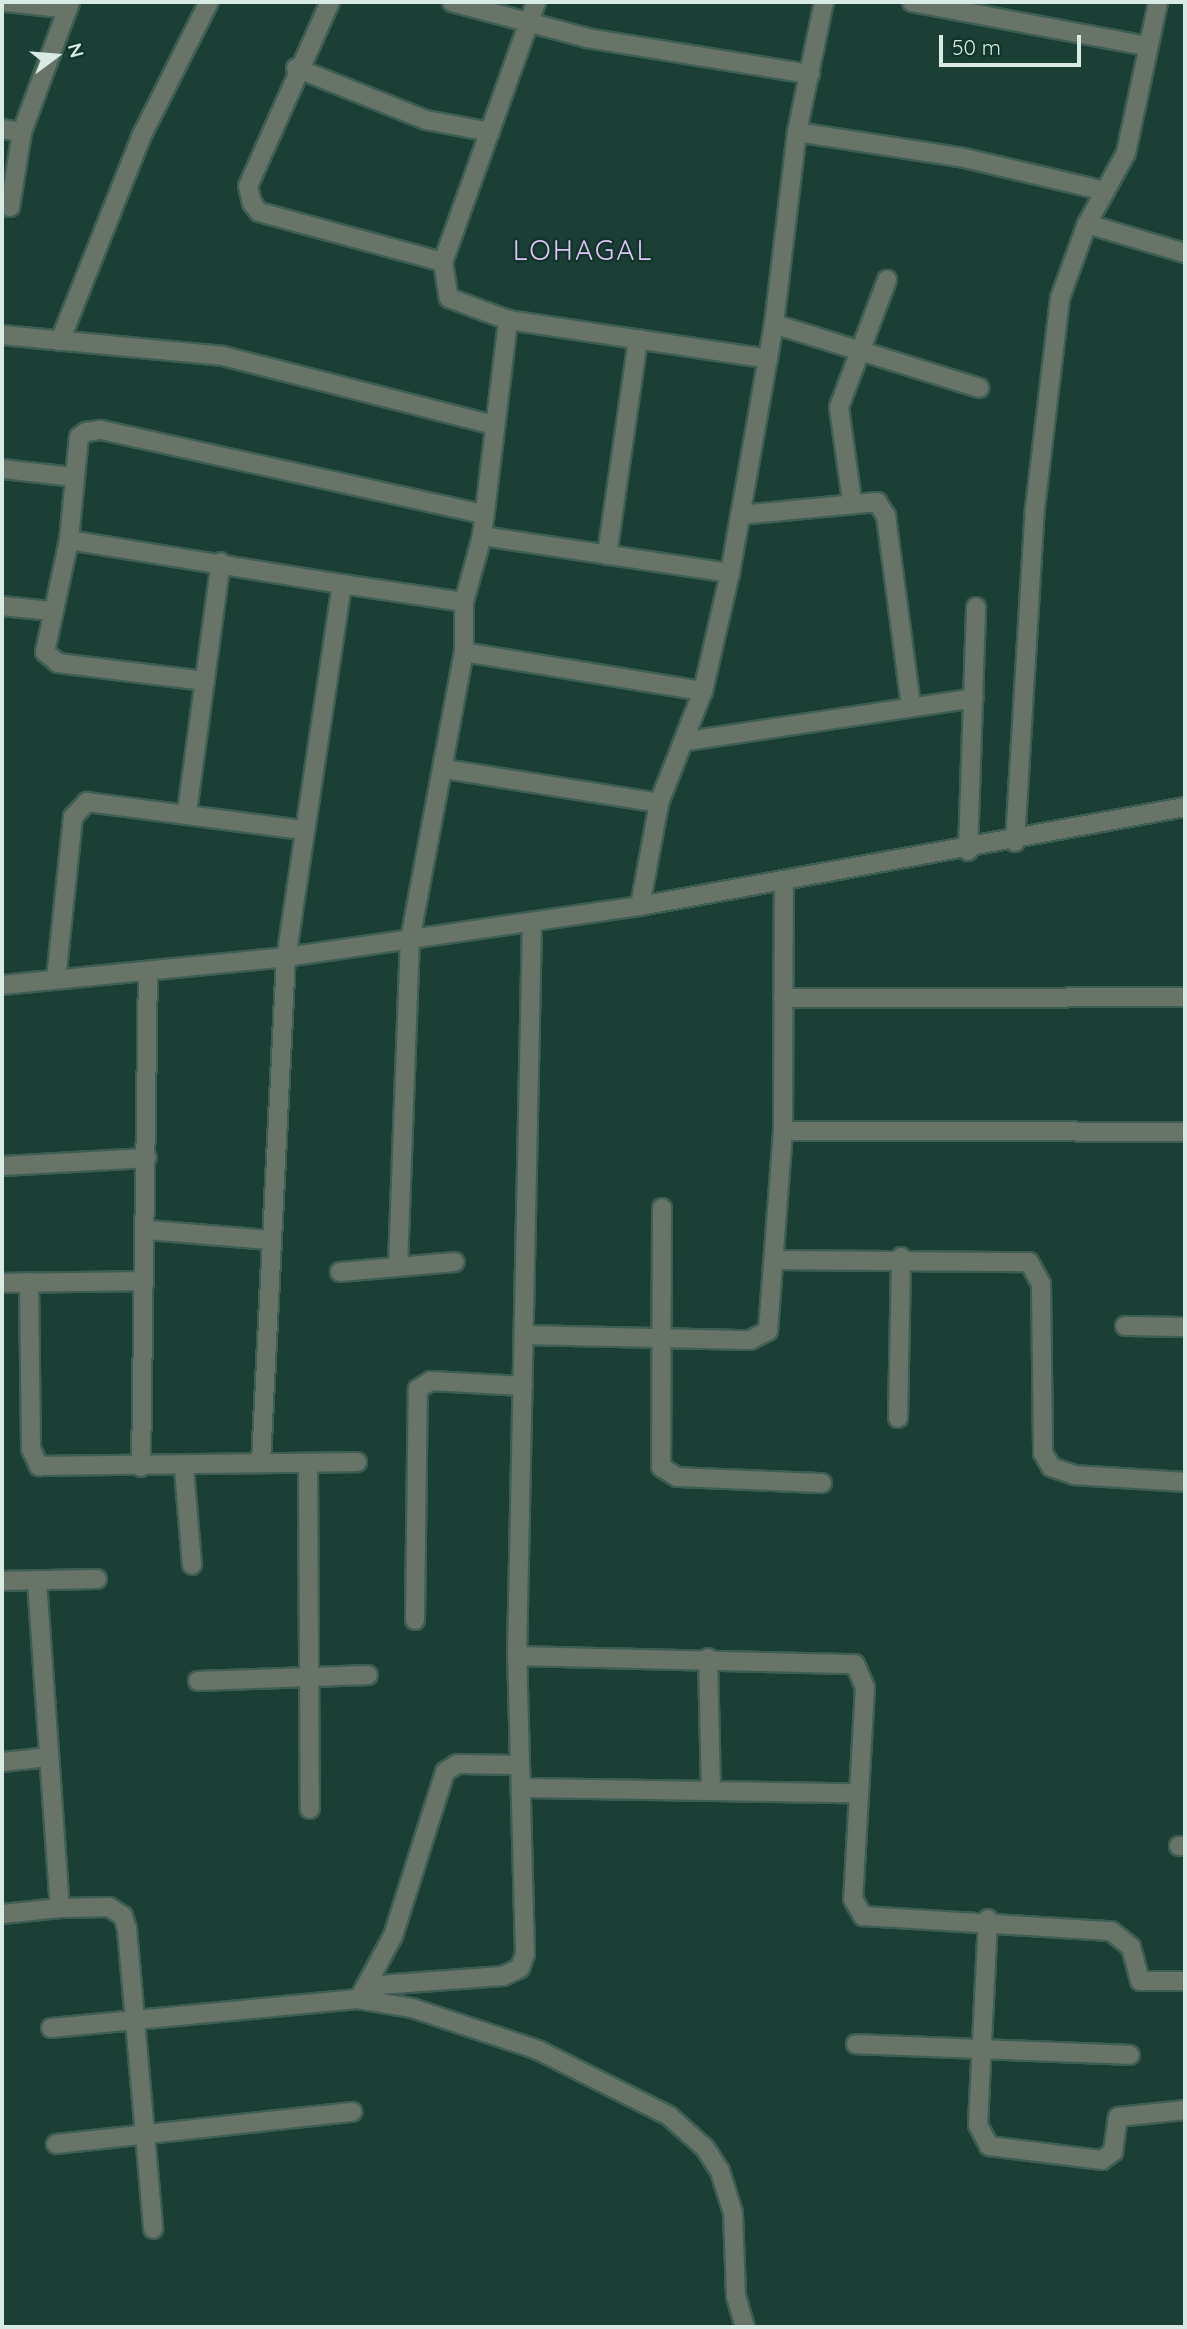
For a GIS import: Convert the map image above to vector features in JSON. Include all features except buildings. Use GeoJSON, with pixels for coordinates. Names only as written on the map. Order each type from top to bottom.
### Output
{"type":"FeatureCollection","features":[{"type":"Feature","properties":{"kind":"street"},"geometry":{"type":"LineString","coordinates":[[6,2],[69,5],[22,131],[10,206]]}},
{"type":"Feature","properties":{"kind":"street"},"geometry":{"type":"LineString","coordinates":[[60,341],[141,137],[209,2]]}},
{"type":"Feature","properties":{"kind":"street"},"geometry":{"type":"LineString","coordinates":[[330,2],[296,68],[248,186],[259,212],[443,262]]}},
{"type":"Feature","properties":{"kind":"street"},"geometry":{"type":"LineString","coordinates":[[452,2],[530,24],[810,74]]}},
{"type":"Feature","properties":{"kind":"street"},"geometry":{"type":"LineString","coordinates":[[536,2],[443,262],[449,298],[508,320],[768,359]]}},
{"type":"Feature","properties":{"kind":"street"},"geometry":{"type":"LineString","coordinates":[[640,906],[659,803],[687,741],[703,691],[730,573],[774,324],[797,132],[824,2]]}},
{"type":"Feature","properties":{"kind":"street"},"geometry":{"type":"LineString","coordinates":[[912,2],[1148,46]]}},
{"type":"Feature","properties":{"kind":"street"},"geometry":{"type":"LineString","coordinates":[[1015,842],[1049,365],[1060,298],[1087,225],[1126,153],[1158,2]]}},
{"type":"Feature","properties":{"kind":"street"},"geometry":{"type":"LineString","coordinates":[[296,68],[425,120],[490,132]]}},
{"type":"Feature","properties":{"kind":"street"},"geometry":{"type":"LineString","coordinates":[[2,129],[22,131]]}},
{"type":"Feature","properties":{"kind":"street"},"geometry":{"type":"LineString","coordinates":[[797,132],[964,158],[1105,191]]}},
{"type":"Feature","properties":{"kind":"street"},"geometry":{"type":"LineString","coordinates":[[1087,225],[1185,253]]}},
{"type":"Feature","properties":{"kind":"street"},"geometry":{"type":"LineString","coordinates":[[852,501],[839,407],[858,350],[887,280]]}},
{"type":"Feature","properties":{"kind":"street"},"geometry":{"type":"LineString","coordinates":[[398,1265],[410,940],[445,769],[464,652],[464,602],[482,536],[482,514],[508,320]]}},
{"type":"Feature","properties":{"kind":"street"},"geometry":{"type":"LineString","coordinates":[[774,324],[979,388]]}},
{"type":"Feature","properties":{"kind":"street"},"geometry":{"type":"LineString","coordinates":[[2,335],[223,356],[494,425]]}},
{"type":"Feature","properties":{"kind":"street"},"geometry":{"type":"LineString","coordinates":[[607,555],[638,339]]}},
{"type":"Feature","properties":{"kind":"street"},"geometry":{"type":"LineString","coordinates":[[205,681],[58,663],[44,646],[69,540],[73,477],[79,437],[101,430],[482,514]]}},
{"type":"Feature","properties":{"kind":"street"},"geometry":{"type":"LineString","coordinates":[[2,470],[73,477]]}},
{"type":"Feature","properties":{"kind":"street"},"geometry":{"type":"LineString","coordinates":[[740,515],[852,501],[877,502],[886,516],[911,706]]}},
{"type":"Feature","properties":{"kind":"street"},"geometry":{"type":"LineString","coordinates":[[482,536],[730,573]]}},
{"type":"Feature","properties":{"kind":"street"},"geometry":{"type":"LineString","coordinates":[[69,540],[464,602]]}},
{"type":"Feature","properties":{"kind":"street"},"geometry":{"type":"LineString","coordinates":[[187,812],[221,562]]}},
{"type":"Feature","properties":{"kind":"street"},"geometry":{"type":"LineString","coordinates":[[261,1462],[286,957],[342,584]]}},
{"type":"Feature","properties":{"kind":"street"},"geometry":{"type":"LineString","coordinates":[[2,606],[51,611]]}},
{"type":"Feature","properties":{"kind":"street"},"geometry":{"type":"LineString","coordinates":[[968,851],[976,607]]}},
{"type":"Feature","properties":{"kind":"street"},"geometry":{"type":"LineString","coordinates":[[464,652],[703,691]]}},
{"type":"Feature","properties":{"kind":"street"},"geometry":{"type":"LineString","coordinates":[[687,741],[974,698]]}},
{"type":"Feature","properties":{"kind":"street"},"geometry":{"type":"LineString","coordinates":[[445,769],[659,803]]}},
{"type":"Feature","properties":{"kind":"street"},"geometry":{"type":"LineString","coordinates":[[56,979],[79,808],[94,801],[303,830]]}},
{"type":"Feature","properties":{"kind":"street"},"geometry":{"type":"LineString","coordinates":[[2,985],[286,957],[640,906],[968,851],[1185,807]]}},
{"type":"Feature","properties":{"kind":"street"},"geometry":{"type":"LineString","coordinates":[[524,1335],[750,1340],[768,1331],[776,1261],[783,1131],[784,882]]}},
{"type":"Feature","properties":{"kind":"street"},"geometry":{"type":"LineString","coordinates":[[51,2028],[134,2016],[503,1976],[520,1968],[525,1954],[517,1656],[532,922]]}},
{"type":"Feature","properties":{"kind":"street"},"geometry":{"type":"LineString","coordinates":[[141,1466],[143,1281],[148,1230],[148,971]]}},
{"type":"Feature","properties":{"kind":"street"},"geometry":{"type":"LineString","coordinates":[[783,998],[1185,997]]}},
{"type":"Feature","properties":{"kind":"street"},"geometry":{"type":"LineString","coordinates":[[783,1131],[1185,1132]]}},
{"type":"Feature","properties":{"kind":"street"},"geometry":{"type":"LineString","coordinates":[[2,1166],[147,1157]]}},
{"type":"Feature","properties":{"kind":"street"},"geometry":{"type":"LineString","coordinates":[[662,1208],[657,1337],[659,1457],[666,1475],[822,1483]]}},
{"type":"Feature","properties":{"kind":"street"},"geometry":{"type":"LineString","coordinates":[[148,1230],[270,1240]]}},
{"type":"Feature","properties":{"kind":"street"},"geometry":{"type":"LineString","coordinates":[[776,1261],[901,1257],[1029,1262],[1041,1284],[1043,1453],[1051,1467],[1074,1475],[1185,1482]]}},
{"type":"Feature","properties":{"kind":"street"},"geometry":{"type":"LineString","coordinates":[[898,1418],[901,1257]]}},
{"type":"Feature","properties":{"kind":"street"},"geometry":{"type":"LineString","coordinates":[[340,1272],[455,1262]]}},
{"type":"Feature","properties":{"kind":"street"},"geometry":{"type":"LineString","coordinates":[[2,1283],[143,1281]]}},
{"type":"Feature","properties":{"kind":"street"},"geometry":{"type":"LineString","coordinates":[[29,1282],[34,1460],[49,1469],[141,1466],[184,1469],[261,1462],[308,1466],[357,1462]]}},
{"type":"Feature","properties":{"kind":"street"},"geometry":{"type":"LineString","coordinates":[[1125,1326],[1185,1326]]}},
{"type":"Feature","properties":{"kind":"street"},"geometry":{"type":"LineString","coordinates":[[415,1620],[418,1390],[431,1381],[523,1386]]}},
{"type":"Feature","properties":{"kind":"street"},"geometry":{"type":"LineString","coordinates":[[308,1466],[310,1809]]}},
{"type":"Feature","properties":{"kind":"street"},"geometry":{"type":"LineString","coordinates":[[184,1469],[192,1565]]}},
{"type":"Feature","properties":{"kind":"street"},"geometry":{"type":"LineString","coordinates":[[2,1581],[97,1579]]}},
{"type":"Feature","properties":{"kind":"street"},"geometry":{"type":"LineString","coordinates":[[37,1581],[60,1908]]}},
{"type":"Feature","properties":{"kind":"street"},"geometry":{"type":"LineString","coordinates":[[517,1656],[708,1658],[855,1664],[865,1687],[855,1793],[853,1899],[863,1916],[988,1919],[1111,1931],[1130,1947],[1140,1981],[1185,1981]]}},
{"type":"Feature","properties":{"kind":"street"},"geometry":{"type":"LineString","coordinates":[[708,1658],[711,1788]]}},
{"type":"Feature","properties":{"kind":"street"},"geometry":{"type":"LineString","coordinates":[[198,1681],[368,1675]]}},
{"type":"Feature","properties":{"kind":"street"},"geometry":{"type":"LineString","coordinates":[[2,1762],[49,1757]]}},
{"type":"Feature","properties":{"kind":"street"},"geometry":{"type":"LineString","coordinates":[[362,1993],[393,1936],[445,1772],[457,1764],[520,1765]]}},
{"type":"Feature","properties":{"kind":"street"},"geometry":{"type":"LineString","coordinates":[[521,1788],[711,1788],[855,1793]]}},
{"type":"Feature","properties":{"kind":"street"},"geometry":{"type":"LineString","coordinates":[[2,1914],[60,1908],[109,1907],[123,1916],[153,2230]]}},
{"type":"Feature","properties":{"kind":"street"},"geometry":{"type":"LineString","coordinates":[[988,1919],[984,2050],[978,2125],[989,2146],[1102,2160],[1113,2152],[1118,2117],[1185,2109]]}},
{"type":"Feature","properties":{"kind":"street"},"geometry":{"type":"LineString","coordinates":[[362,1993],[494,2032],[669,2116],[720,2171],[733,2213],[736,2296],[745,2327]]}},
{"type":"Feature","properties":{"kind":"street"},"geometry":{"type":"LineString","coordinates":[[856,2044],[1130,2055]]}},
{"type":"Feature","properties":{"kind":"street"},"geometry":{"type":"LineString","coordinates":[[56,2144],[352,2112]]}},
{"type":"Feature","properties":{"kind":"district","name":"LOHAGAL"},"geometry":{"type":"Point","coordinates":[583,250]}}]}
